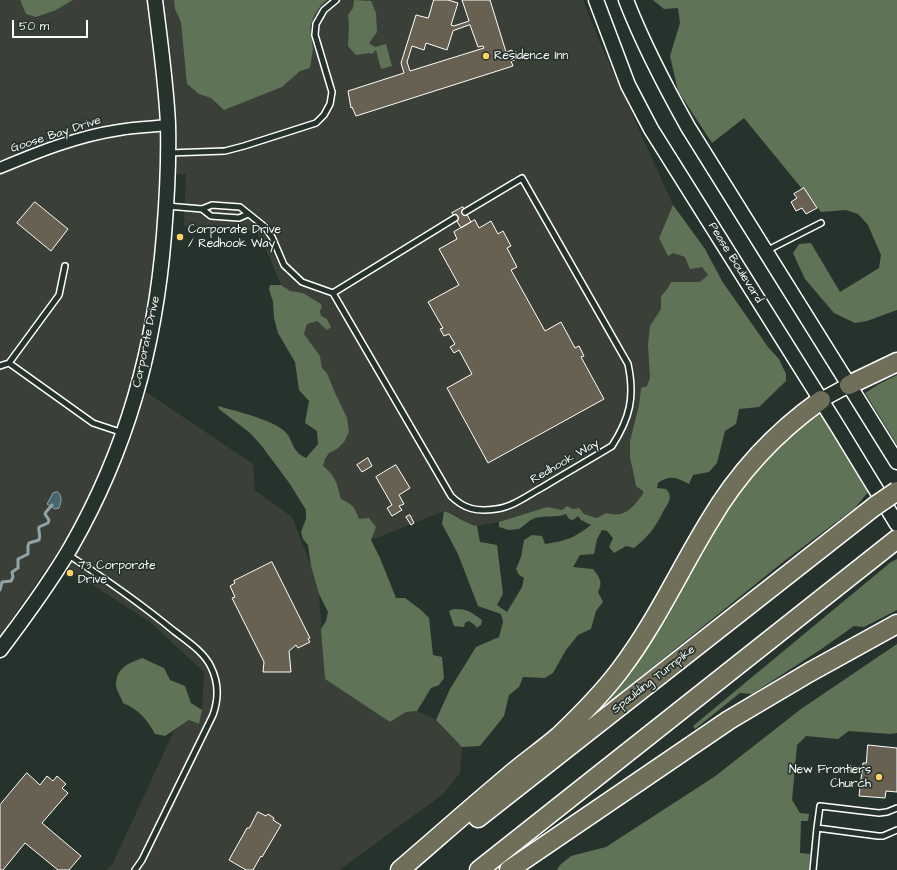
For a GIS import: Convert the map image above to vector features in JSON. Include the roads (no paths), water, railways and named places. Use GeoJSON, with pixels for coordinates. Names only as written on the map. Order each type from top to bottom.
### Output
{"type":"FeatureCollection","features":[{"type":"Feature","properties":{"kind":"highway"},"geometry":{"type":"LineString","coordinates":[[849,385],[897,362]]}},
{"type":"Feature","properties":{"kind":"highway"},"geometry":{"type":"LineString","coordinates":[[400,870],[558,736],[603,691],[640,640],[709,521],[734,486],[773,440],[805,411],[821,400]]}},
{"type":"Feature","properties":{"kind":"highway","name":"Spaulding Turnpike"},"geometry":{"type":"LineString","coordinates":[[411,870],[897,490]]}},
{"type":"Feature","properties":{"kind":"highway"},"geometry":{"type":"LineString","coordinates":[[479,870],[895,530]]}},
{"type":"Feature","properties":{"kind":"highway"},"geometry":{"type":"LineString","coordinates":[[509,870],[729,720],[810,672],[897,624]]}},
{"type":"Feature","properties":{"kind":"street","name":"Corporate Drive"},"geometry":{"type":"LineString","coordinates":[[0,650],[39,598],[67,554],[97,498],[124,433],[133,407],[145,362],[154,316],[162,260],[167,206],[168,125],[162,52],[155,0]]}},
{"type":"Feature","properties":{"kind":"street","name":"Pease Boulevard"},"geometry":{"type":"LineString","coordinates":[[596,0],[628,85],[651,129],[821,400],[895,530]]}},
{"type":"Feature","properties":{"kind":"street"},"geometry":{"type":"LineString","coordinates":[[626,0],[667,90],[688,127],[897,462]]}},
{"type":"Feature","properties":{"kind":"street","name":"Goose Bay Drive"},"geometry":{"type":"LineString","coordinates":[[0,168],[52,147],[98,134],[126,129],[168,125]]}},
{"type":"Feature","properties":{"kind":"street"},"geometry":{"type":"LineString","coordinates":[[821,400],[849,385]]}},
{"type":"Feature","properties":{"kind":"lane"},"geometry":{"type":"LineString","coordinates":[[168,153],[224,151],[316,123],[324,115],[330,104],[332,92],[315,35],[316,24],[324,10],[336,0]]}},
{"type":"Feature","properties":{"kind":"lane","name":"Redhook Way"},"geometry":{"type":"LineString","coordinates":[[333,293],[451,496],[459,504],[468,508],[485,511],[510,505],[612,446],[621,432],[627,416],[632,382],[628,364],[522,178],[466,212]]}},
{"type":"Feature","properties":{"kind":"lane"},"geometry":{"type":"LineString","coordinates":[[167,206],[202,209],[212,205],[240,207],[265,227],[272,237],[284,265],[302,282],[333,293],[455,218]]}},
{"type":"Feature","properties":{"kind":"lane"},"geometry":{"type":"LineString","coordinates":[[202,209],[211,216],[239,218],[248,214]]}},
{"type":"Feature","properties":{"kind":"lane"},"geometry":{"type":"LineString","coordinates":[[765,251],[821,223]]}},
{"type":"Feature","properties":{"kind":"lane"},"geometry":{"type":"LineString","coordinates":[[0,366],[9,363],[59,295],[65,266]]}},
{"type":"Feature","properties":{"kind":"lane"},"geometry":{"type":"LineString","coordinates":[[9,363],[93,423],[124,433]]}},
{"type":"Feature","properties":{"kind":"lane"},"geometry":{"type":"LineString","coordinates":[[67,554],[93,570],[140,603],[196,648],[210,666],[216,679],[218,691],[217,704],[213,715],[142,860],[135,870]]}},
{"type":"Feature","properties":{"kind":"lane"},"geometry":{"type":"LineString","coordinates":[[813,870],[820,806],[879,813],[897,808]]}},
{"type":"Feature","properties":{"kind":"lane"},"geometry":{"type":"LineString","coordinates":[[817,828],[878,836],[883,836],[897,830]]}},
{"type":"Feature","properties":{"kind":"water"},"geometry":{"type":"Polygon","coordinates":[[[58,492],[61,496],[61,502],[59,508],[55,509],[47,504],[53,493],[58,492]]]}},
{"type":"Feature","properties":{"kind":"waterway"},"geometry":{"type":"LineString","coordinates":[[0,590],[2,582],[11,581],[13,577],[12,572],[18,568],[18,559],[28,554],[29,543],[39,540],[39,527],[48,523],[49,520],[45,514],[52,505]]}},
{"type":"Feature","properties":{"kind":"place","name":"Residence Inn"},"geometry":{"type":"Point","coordinates":[486,56]}},
{"type":"Feature","properties":{"kind":"place","name":"Corporate Drive / Redhook Way"},"geometry":{"type":"Point","coordinates":[180,237]}},
{"type":"Feature","properties":{"kind":"place","name":"73 Corporate Drive"},"geometry":{"type":"Point","coordinates":[70,573]}},
{"type":"Feature","properties":{"kind":"place","name":"New Frontiers Church"},"geometry":{"type":"Point","coordinates":[879,777]}}]}
